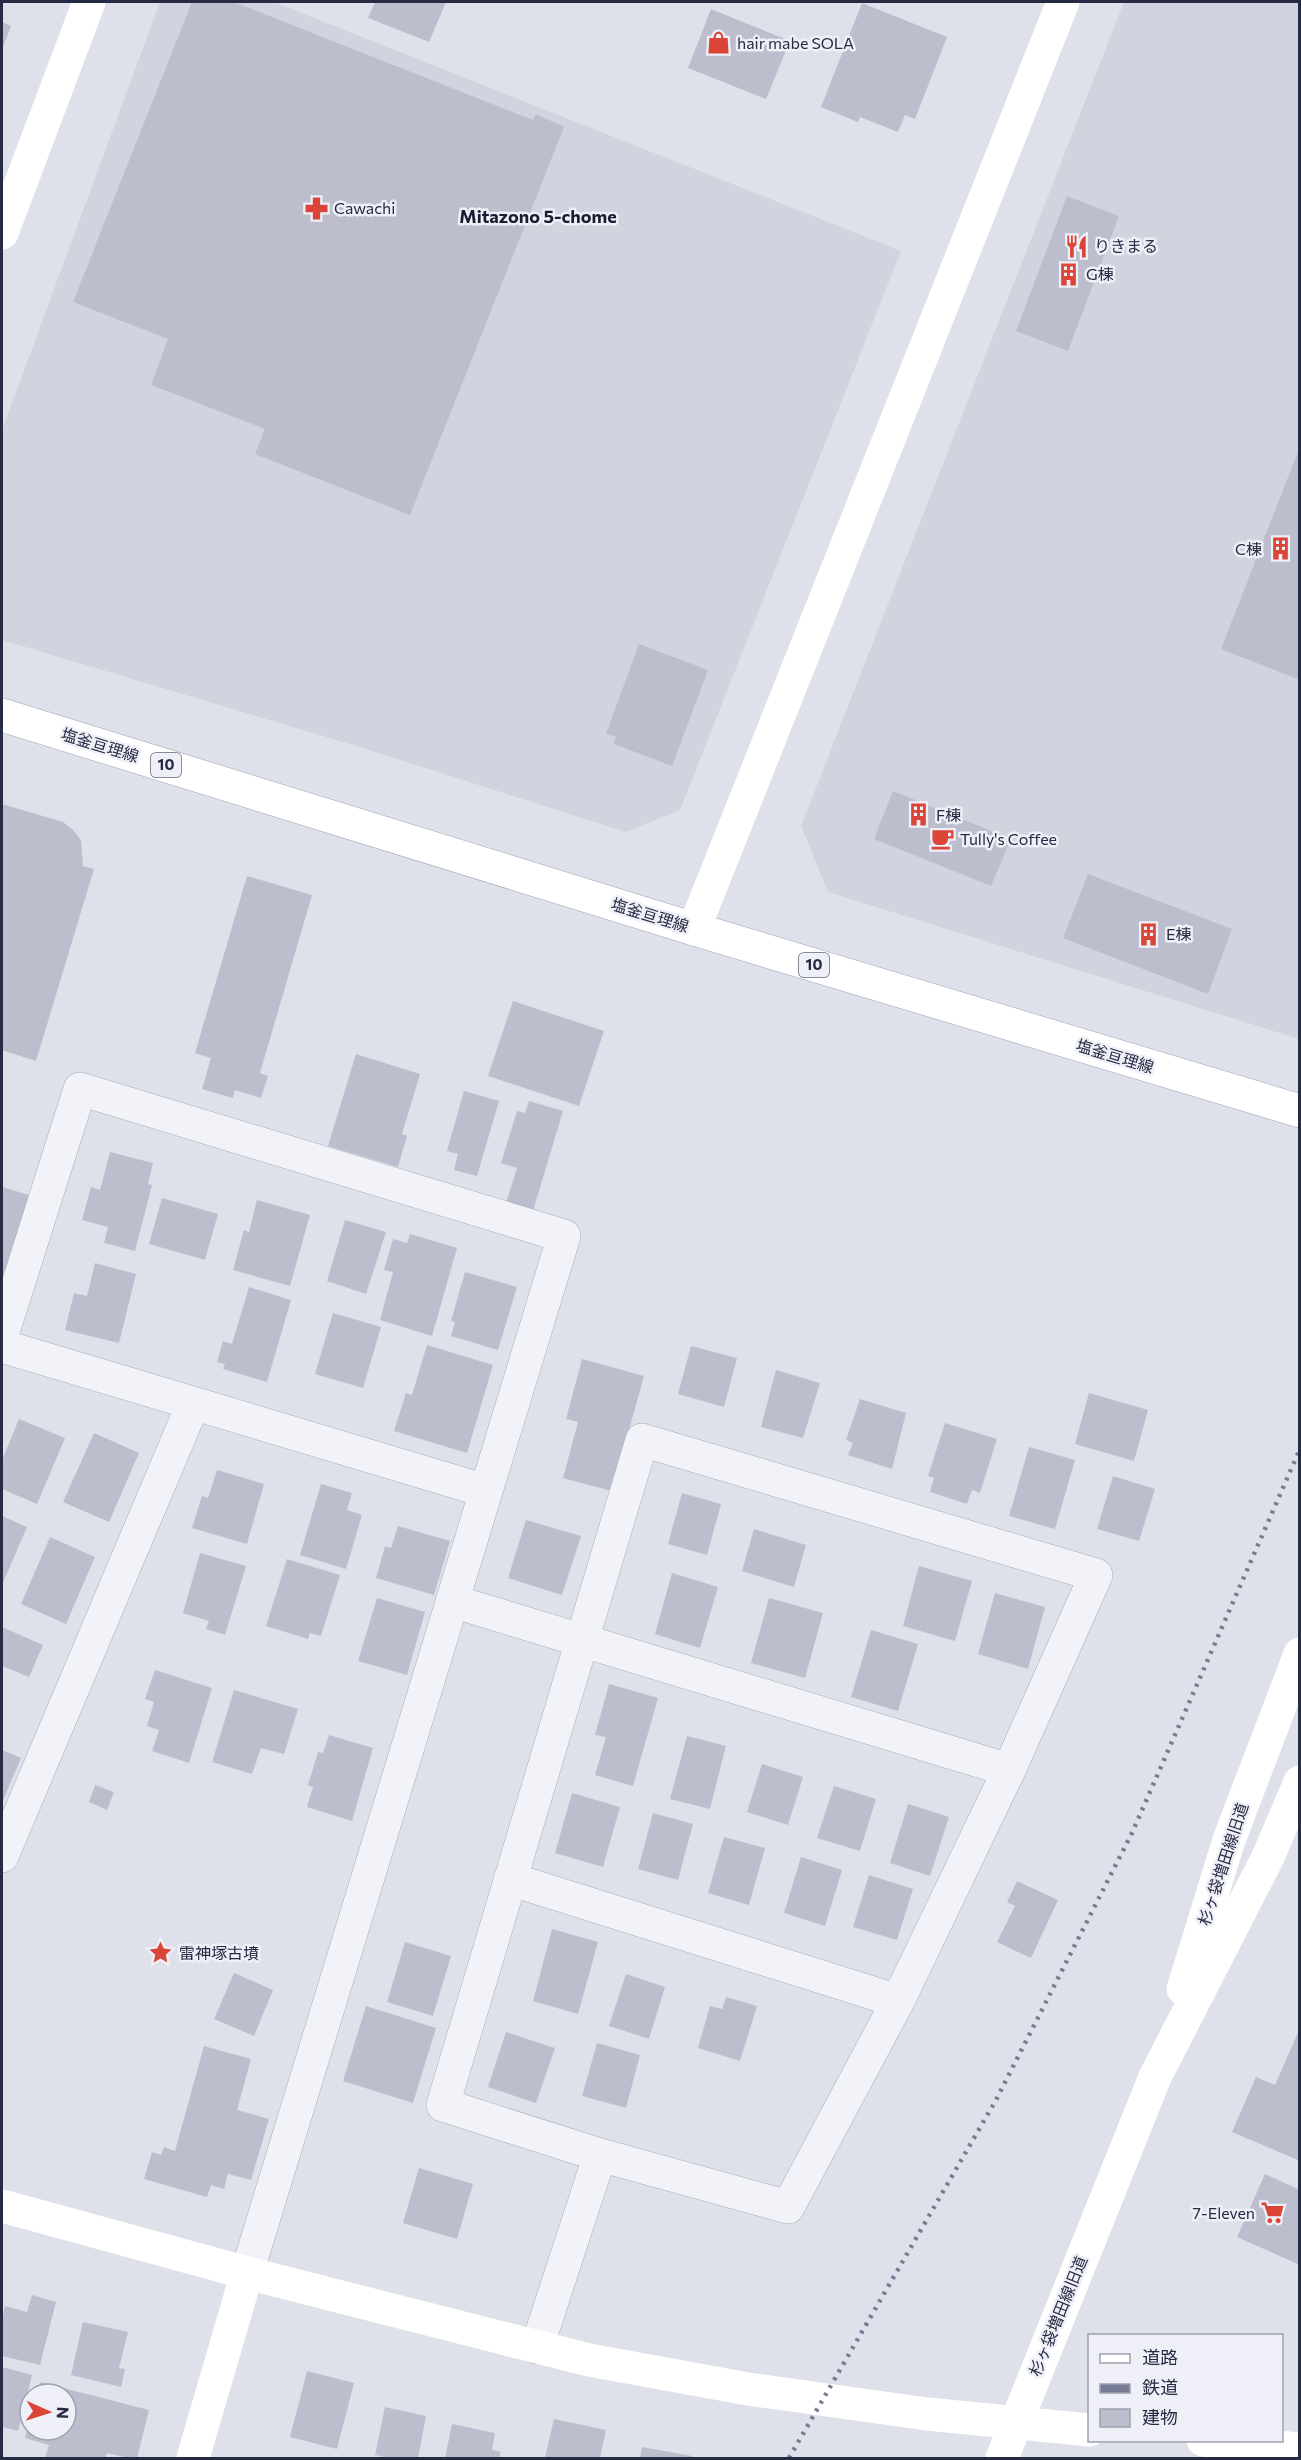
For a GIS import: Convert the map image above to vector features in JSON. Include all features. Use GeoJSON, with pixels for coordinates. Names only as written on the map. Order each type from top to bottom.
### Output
{"type":"FeatureCollection","features":[{"type":"Feature","properties":{"kind":"street"},"geometry":{"type":"LineString","coordinates":[[2,233],[89,2]]}},
{"type":"Feature","properties":{"kind":"street"},"geometry":{"type":"LineString","coordinates":[[694,929],[1063,2]]}},
{"type":"Feature","properties":{"kind":"street","name":"塩釜亘理線"},"geometry":{"type":"LineString","coordinates":[[2,715],[694,929],[1299,1111]]}},
{"type":"Feature","properties":{"kind":"street"},"geometry":{"type":"LineString","coordinates":[[2,1335],[80,1089],[564,1236],[247,2272],[193,2458]]}},
{"type":"Feature","properties":{"kind":"street"},"geometry":{"type":"LineString","coordinates":[[2,1346],[486,1491]]}},
{"type":"Feature","properties":{"kind":"street"},"geometry":{"type":"LineString","coordinates":[[2,1856],[193,1404]]}},
{"type":"Feature","properties":{"kind":"street"},"geometry":{"type":"LineString","coordinates":[[642,1440],[1096,1575],[1009,1770],[898,2001],[788,2207],[600,2155],[443,2105],[581,1639],[642,1440]]}},
{"type":"Feature","properties":{"kind":"street"},"geometry":{"type":"LineString","coordinates":[[452,1601],[1009,1770]]}},
{"type":"Feature","properties":{"kind":"street","name":"杉ヶ袋増田線旧道"},"geometry":{"type":"LineString","coordinates":[[1002,2458],[1155,2077],[1229,1840],[1299,1654]]}},
{"type":"Feature","properties":{"kind":"street","name":"杉ヶ袋増田線旧道"},"geometry":{"type":"LineString","coordinates":[[1155,2077],[1268,1857],[1299,1782]]}},
{"type":"Feature","properties":{"kind":"street"},"geometry":{"type":"LineString","coordinates":[[510,1879],[898,2001]]}},
{"type":"Feature","properties":{"kind":"street"},"geometry":{"type":"LineString","coordinates":[[537,2347],[600,2155]]}},
{"type":"Feature","properties":{"kind":"street"},"geometry":{"type":"LineString","coordinates":[[2,2206],[589,2360],[748,2389],[927,2414],[1088,2430]]}},
{"type":"Feature","properties":{"kind":"street"},"geometry":{"type":"LineString","coordinates":[[1222,2442],[1299,2450]]}},
{"type":"Feature","properties":{"kind":"shaded area"},"geometry":{"type":"Polygon","coordinates":[[[160,2],[274,2],[901,251],[680,810],[626,832],[353,745],[2,640],[2,430],[160,2]]]}},
{"type":"Feature","properties":{"kind":"shaded area"},"geometry":{"type":"Polygon","coordinates":[[[1124,2],[1299,2],[1299,1039],[828,892],[801,826],[1124,2]]]}},
{"type":"Feature","properties":{"kind":"building"},"geometry":{"type":"Polygon","coordinates":[[[192,2],[234,2],[533,120],[536,114],[564,127],[410,515],[255,454],[265,429],[151,385],[168,339],[73,302],[192,2]]]}},
{"type":"Feature","properties":{"kind":"building"},"geometry":{"type":"Polygon","coordinates":[[[375,2],[446,2],[429,42],[368,18],[375,2]]]}},
{"type":"Feature","properties":{"kind":"building"},"geometry":{"type":"Polygon","coordinates":[[[862,3],[947,37],[915,119],[905,115],[898,132],[860,117],[858,122],[821,107],[862,3]]]}},
{"type":"Feature","properties":{"kind":"building"},"geometry":{"type":"Polygon","coordinates":[[[711,9],[790,41],[766,99],[688,68],[711,9]]]}},
{"type":"Feature","properties":{"kind":"building"},"geometry":{"type":"Polygon","coordinates":[[[2,22],[11,26],[2,50],[2,22]]]}},
{"type":"Feature","properties":{"kind":"building","name":"G棟"},"geometry":{"type":"Polygon","coordinates":[[[1067,196],[1119,216],[1068,351],[1016,331],[1067,196]]]}},
{"type":"Feature","properties":{"kind":"building","name":"C棟"},"geometry":{"type":"Polygon","coordinates":[[[1300,449],[1300,680],[1221,649],[1300,449]]]}},
{"type":"Feature","properties":{"kind":"building"},"geometry":{"type":"Polygon","coordinates":[[[639,644],[708,670],[672,766],[614,744],[616,737],[606,734],[639,644]]]}},
{"type":"Feature","properties":{"kind":"building","name":"F棟"},"geometry":{"type":"Polygon","coordinates":[[[893,791],[1011,839],[991,886],[874,839],[893,791]]]}},
{"type":"Feature","properties":{"kind":"building"},"geometry":{"type":"Polygon","coordinates":[[[2,804],[63,822],[81,840],[83,866],[94,869],[36,1061],[2,1050],[2,804]]]}},
{"type":"Feature","properties":{"kind":"building","name":"E棟"},"geometry":{"type":"Polygon","coordinates":[[[1088,874],[1232,929],[1208,994],[1063,938],[1088,874]]]}},
{"type":"Feature","properties":{"kind":"building"},"geometry":{"type":"Polygon","coordinates":[[[247,876],[312,895],[260,1073],[268,1076],[261,1098],[235,1090],[233,1098],[202,1089],[211,1058],[195,1053],[247,876]]]}},
{"type":"Feature","properties":{"kind":"building"},"geometry":{"type":"Polygon","coordinates":[[[513,1001],[604,1031],[579,1106],[488,1076],[513,1001]]]}},
{"type":"Feature","properties":{"kind":"building"},"geometry":{"type":"Polygon","coordinates":[[[356,1054],[420,1074],[402,1134],[407,1136],[398,1167],[328,1146],[356,1054]]]}},
{"type":"Feature","properties":{"kind":"building"},"geometry":{"type":"Polygon","coordinates":[[[464,1091],[499,1101],[477,1176],[454,1170],[458,1154],[447,1151],[464,1091]]]}},
{"type":"Feature","properties":{"kind":"building"},"geometry":{"type":"Polygon","coordinates":[[[529,1101],[563,1111],[533,1211],[506,1203],[517,1168],[501,1163],[517,1111],[525,1113],[529,1101]]]}},
{"type":"Feature","properties":{"kind":"building"},"geometry":{"type":"Polygon","coordinates":[[[110,1152],[153,1163],[148,1184],[152,1185],[135,1251],[104,1243],[108,1227],[82,1220],[91,1187],[100,1190],[110,1152]]]}},
{"type":"Feature","properties":{"kind":"building"},"geometry":{"type":"Polygon","coordinates":[[[2,1187],[29,1195],[5,1279],[2,1277],[2,1187]]]}},
{"type":"Feature","properties":{"kind":"building"},"geometry":{"type":"Polygon","coordinates":[[[162,1198],[218,1214],[205,1260],[149,1244],[162,1198]]]}},
{"type":"Feature","properties":{"kind":"building"},"geometry":{"type":"Polygon","coordinates":[[[257,1200],[310,1215],[290,1286],[233,1270],[244,1230],[249,1232],[257,1200]]]}},
{"type":"Feature","properties":{"kind":"building"},"geometry":{"type":"Polygon","coordinates":[[[345,1220],[386,1232],[366,1294],[327,1281],[345,1220]]]}},
{"type":"Feature","properties":{"kind":"building"},"geometry":{"type":"Polygon","coordinates":[[[410,1234],[457,1248],[432,1336],[380,1320],[393,1272],[384,1270],[393,1239],[407,1243],[410,1234]]]}},
{"type":"Feature","properties":{"kind":"building"},"geometry":{"type":"Polygon","coordinates":[[[95,1263],[136,1274],[119,1343],[65,1330],[74,1293],[87,1296],[95,1263]]]}},
{"type":"Feature","properties":{"kind":"building"},"geometry":{"type":"Polygon","coordinates":[[[465,1272],[517,1287],[498,1350],[451,1336],[455,1322],[451,1321],[465,1272]]]}},
{"type":"Feature","properties":{"kind":"building"},"geometry":{"type":"Polygon","coordinates":[[[249,1287],[291,1300],[267,1382],[223,1369],[225,1364],[217,1362],[223,1341],[232,1344],[249,1287]]]}},
{"type":"Feature","properties":{"kind":"building"},"geometry":{"type":"Polygon","coordinates":[[[333,1313],[381,1327],[363,1388],[315,1374],[333,1313]]]}},
{"type":"Feature","properties":{"kind":"building"},"geometry":{"type":"Polygon","coordinates":[[[427,1345],[493,1365],[467,1453],[394,1431],[406,1393],[412,1395],[427,1345]]]}},
{"type":"Feature","properties":{"kind":"building"},"geometry":{"type":"Polygon","coordinates":[[[691,1346],[737,1358],[724,1407],[678,1394],[691,1346]]]}},
{"type":"Feature","properties":{"kind":"building"},"geometry":{"type":"Polygon","coordinates":[[[582,1359],[644,1376],[612,1491],[563,1478],[578,1422],[566,1419],[582,1359]]]}},
{"type":"Feature","properties":{"kind":"building"},"geometry":{"type":"Polygon","coordinates":[[[776,1370],[820,1383],[803,1438],[761,1427],[776,1370]]]}},
{"type":"Feature","properties":{"kind":"building"},"geometry":{"type":"Polygon","coordinates":[[[1089,1393],[1148,1410],[1134,1461],[1075,1444],[1089,1393]]]}},
{"type":"Feature","properties":{"kind":"building"},"geometry":{"type":"Polygon","coordinates":[[[860,1399],[906,1413],[892,1469],[848,1455],[853,1443],[846,1440],[860,1399]]]}},
{"type":"Feature","properties":{"kind":"building"},"geometry":{"type":"Polygon","coordinates":[[[19,1419],[65,1438],[37,1504],[2,1489],[2,1460],[19,1419]]]}},
{"type":"Feature","properties":{"kind":"building"},"geometry":{"type":"Polygon","coordinates":[[[945,1423],[997,1439],[980,1493],[972,1490],[967,1504],[930,1492],[934,1478],[928,1476],[945,1423]]]}},
{"type":"Feature","properties":{"kind":"building"},"geometry":{"type":"Polygon","coordinates":[[[94,1433],[139,1453],[109,1522],[63,1502],[94,1433]]]}},
{"type":"Feature","properties":{"kind":"building"},"geometry":{"type":"Polygon","coordinates":[[[1029,1447],[1075,1460],[1055,1529],[1009,1516],[1029,1447]]]}},
{"type":"Feature","properties":{"kind":"building"},"geometry":{"type":"Polygon","coordinates":[[[217,1470],[264,1484],[247,1544],[192,1528],[202,1496],[208,1498],[217,1470]]]}},
{"type":"Feature","properties":{"kind":"building"},"geometry":{"type":"Polygon","coordinates":[[[1113,1476],[1155,1489],[1139,1541],[1097,1529],[1113,1476]]]}},
{"type":"Feature","properties":{"kind":"building"},"geometry":{"type":"Polygon","coordinates":[[[321,1484],[352,1493],[347,1510],[362,1515],[346,1569],[300,1555],[321,1484]]]}},
{"type":"Feature","properties":{"kind":"building"},"geometry":{"type":"Polygon","coordinates":[[[682,1493],[721,1504],[707,1555],[668,1544],[682,1493]]]}},
{"type":"Feature","properties":{"kind":"building"},"geometry":{"type":"Polygon","coordinates":[[[2,1516],[27,1527],[2,1585],[2,1516]]]}},
{"type":"Feature","properties":{"kind":"building"},"geometry":{"type":"Polygon","coordinates":[[[526,1520],[581,1536],[562,1595],[508,1578],[526,1520]]]}},
{"type":"Feature","properties":{"kind":"building"},"geometry":{"type":"Polygon","coordinates":[[[398,1526],[450,1541],[434,1595],[376,1578],[385,1546],[391,1548],[398,1526]]]}},
{"type":"Feature","properties":{"kind":"building"},"geometry":{"type":"Polygon","coordinates":[[[754,1529],[806,1545],[794,1587],[742,1571],[754,1529]]]}},
{"type":"Feature","properties":{"kind":"building"},"geometry":{"type":"Polygon","coordinates":[[[50,1537],[95,1557],[66,1624],[21,1604],[50,1537]]]}},
{"type":"Feature","properties":{"kind":"building"},"geometry":{"type":"Polygon","coordinates":[[[200,1553],[246,1566],[225,1635],[206,1629],[209,1621],[183,1613],[200,1553]]]}},
{"type":"Feature","properties":{"kind":"building"},"geometry":{"type":"Polygon","coordinates":[[[287,1559],[340,1575],[321,1636],[310,1633],[308,1639],[266,1626],[287,1559]]]}},
{"type":"Feature","properties":{"kind":"building"},"geometry":{"type":"Polygon","coordinates":[[[919,1566],[972,1581],[955,1641],[903,1626],[919,1566]]]}},
{"type":"Feature","properties":{"kind":"building"},"geometry":{"type":"Polygon","coordinates":[[[672,1573],[718,1587],[700,1648],[655,1634],[672,1573]]]}},
{"type":"Feature","properties":{"kind":"building"},"geometry":{"type":"Polygon","coordinates":[[[995,1593],[1045,1607],[1028,1669],[978,1654],[995,1593]]]}},
{"type":"Feature","properties":{"kind":"building"},"geometry":{"type":"Polygon","coordinates":[[[377,1598],[425,1612],[407,1675],[358,1661],[377,1598]]]}},
{"type":"Feature","properties":{"kind":"building"},"geometry":{"type":"Polygon","coordinates":[[[769,1598],[823,1613],[805,1678],[751,1663],[769,1598]]]}},
{"type":"Feature","properties":{"kind":"building"},"geometry":{"type":"Polygon","coordinates":[[[2,1627],[43,1645],[29,1677],[2,1666],[2,1627]]]}},
{"type":"Feature","properties":{"kind":"building"},"geometry":{"type":"Polygon","coordinates":[[[871,1630],[918,1644],[898,1711],[851,1697],[871,1630]]]}},
{"type":"Feature","properties":{"kind":"building"},"geometry":{"type":"Polygon","coordinates":[[[155,1670],[212,1688],[189,1763],[152,1751],[159,1730],[147,1726],[154,1702],[145,1699],[155,1670]]]}},
{"type":"Feature","properties":{"kind":"building"},"geometry":{"type":"Polygon","coordinates":[[[609,1684],[658,1698],[633,1786],[595,1775],[606,1737],[595,1735],[609,1684]]]}},
{"type":"Feature","properties":{"kind":"building"},"geometry":{"type":"Polygon","coordinates":[[[234,1690],[298,1709],[284,1754],[261,1748],[252,1774],[212,1762],[234,1690]]]}},
{"type":"Feature","properties":{"kind":"building"},"geometry":{"type":"Polygon","coordinates":[[[329,1735],[373,1748],[352,1821],[307,1807],[313,1787],[308,1785],[318,1752],[323,1753],[329,1735]]]}},
{"type":"Feature","properties":{"kind":"building"},"geometry":{"type":"Polygon","coordinates":[[[687,1736],[726,1746],[710,1809],[670,1799],[687,1736]]]}},
{"type":"Feature","properties":{"kind":"building"},"geometry":{"type":"Polygon","coordinates":[[[2,1750],[21,1758],[2,1803],[2,1750]]]}},
{"type":"Feature","properties":{"kind":"building"},"geometry":{"type":"Polygon","coordinates":[[[762,1764],[803,1777],[788,1825],[747,1812],[762,1764]]]}},
{"type":"Feature","properties":{"kind":"building"},"geometry":{"type":"Polygon","coordinates":[[[95,1785],[114,1792],[107,1810],[89,1802],[95,1785]]]}},
{"type":"Feature","properties":{"kind":"building"},"geometry":{"type":"Polygon","coordinates":[[[834,1786],[876,1799],[860,1851],[817,1838],[834,1786]]]}},
{"type":"Feature","properties":{"kind":"building"},"geometry":{"type":"Polygon","coordinates":[[[572,1793],[620,1807],[603,1867],[555,1853],[572,1793]]]}},
{"type":"Feature","properties":{"kind":"building"},"geometry":{"type":"Polygon","coordinates":[[[908,1804],[949,1817],[930,1876],[890,1863],[908,1804]]]}},
{"type":"Feature","properties":{"kind":"building"},"geometry":{"type":"Polygon","coordinates":[[[653,1813],[693,1824],[678,1880],[638,1869],[653,1813]]]}},
{"type":"Feature","properties":{"kind":"building"},"geometry":{"type":"Polygon","coordinates":[[[724,1837],[765,1848],[749,1905],[708,1893],[724,1837]]]}},
{"type":"Feature","properties":{"kind":"building"},"geometry":{"type":"Polygon","coordinates":[[[801,1857],[842,1870],[825,1926],[784,1913],[801,1857]]]}},
{"type":"Feature","properties":{"kind":"building"},"geometry":{"type":"Polygon","coordinates":[[[869,1875],[913,1889],[897,1940],[853,1927],[869,1875]]]}},
{"type":"Feature","properties":{"kind":"building"},"geometry":{"type":"Polygon","coordinates":[[[1017,1881],[1058,1900],[1031,1958],[997,1942],[1015,1906],[1007,1902],[1017,1881]]]}},
{"type":"Feature","properties":{"kind":"building"},"geometry":{"type":"Polygon","coordinates":[[[552,1929],[598,1942],[578,2014],[533,2001],[552,1929]]]}},
{"type":"Feature","properties":{"kind":"building"},"geometry":{"type":"Polygon","coordinates":[[[405,1942],[451,1956],[433,2016],[387,2002],[405,1942]]]}},
{"type":"Feature","properties":{"kind":"building"},"geometry":{"type":"Polygon","coordinates":[[[234,1973],[273,1990],[254,2036],[214,2019],[234,1973]]]}},
{"type":"Feature","properties":{"kind":"building"},"geometry":{"type":"Polygon","coordinates":[[[626,1974],[665,1987],[649,2039],[609,2026],[626,1974]]]}},
{"type":"Feature","properties":{"kind":"building"},"geometry":{"type":"Polygon","coordinates":[[[726,1997],[757,2006],[740,2061],[698,2048],[710,2006],[722,2009],[726,1997]]]}},
{"type":"Feature","properties":{"kind":"building"},"geometry":{"type":"Polygon","coordinates":[[[366,2006],[436,2028],[413,2103],[343,2081],[366,2006]]]}},
{"type":"Feature","properties":{"kind":"building"},"geometry":{"type":"Polygon","coordinates":[[[1300,2028],[1300,2161],[1232,2132],[1256,2077],[1275,2085],[1300,2028]]]}},
{"type":"Feature","properties":{"kind":"building"},"geometry":{"type":"Polygon","coordinates":[[[506,2032],[555,2048],[536,2103],[488,2087],[506,2032]]]}},
{"type":"Feature","properties":{"kind":"building"},"geometry":{"type":"Polygon","coordinates":[[[597,2043],[640,2055],[626,2108],[582,2096],[597,2043]]]}},
{"type":"Feature","properties":{"kind":"building"},"geometry":{"type":"Polygon","coordinates":[[[204,2046],[251,2059],[237,2110],[269,2119],[251,2180],[228,2174],[224,2189],[211,2185],[207,2197],[144,2179],[152,2152],[161,2155],[164,2147],[175,2151],[204,2046]]]}},
{"type":"Feature","properties":{"kind":"building"},"geometry":{"type":"Polygon","coordinates":[[[419,2168],[473,2184],[457,2239],[403,2223],[419,2168]]]}},
{"type":"Feature","properties":{"kind":"building","name":"7-Eleven"},"geometry":{"type":"Polygon","coordinates":[[[1265,2174],[1300,2190],[1300,2265],[1237,2237],[1265,2174]]]}},
{"type":"Feature","properties":{"kind":"building"},"geometry":{"type":"Polygon","coordinates":[[[32,2295],[56,2302],[40,2365],[2,2356],[2,2320],[5,2306],[27,2312],[32,2295]]]}},
{"type":"Feature","properties":{"kind":"building"},"geometry":{"type":"Polygon","coordinates":[[[83,2322],[128,2332],[119,2368],[125,2369],[121,2387],[71,2375],[83,2322]]]}},
{"type":"Feature","properties":{"kind":"building"},"geometry":{"type":"Polygon","coordinates":[[[2,2367],[32,2375],[30,2382],[18,2382],[18,2431],[2,2427],[2,2367]]]}},
{"type":"Feature","properties":{"kind":"building"},"geometry":{"type":"Polygon","coordinates":[[[307,2371],[354,2383],[337,2449],[290,2437],[307,2371]]]}},
{"type":"Feature","properties":{"kind":"building"},"geometry":{"type":"Polygon","coordinates":[[[78,2392],[149,2410],[137,2458],[107,2453],[105,2458],[45,2458],[49,2445],[39,2442],[78,2442],[78,2392]]]}},
{"type":"Feature","properties":{"kind":"building"},"geometry":{"type":"Polygon","coordinates":[[[385,2407],[426,2416],[418,2458],[391,2458],[375,2455],[385,2407]]]}},
{"type":"Feature","properties":{"kind":"building"},"geometry":{"type":"Polygon","coordinates":[[[554,2419],[606,2430],[600,2458],[545,2458],[554,2419]]]}},
{"type":"Feature","properties":{"kind":"building"},"geometry":{"type":"Polygon","coordinates":[[[452,2424],[495,2433],[492,2450],[501,2452],[499,2458],[445,2458],[452,2424]]]}},
{"type":"Feature","properties":{"kind":"building"},"geometry":{"type":"Polygon","coordinates":[[[642,2447],[692,2456],[692,2458],[640,2458],[642,2447]]]}},
{"type":"Feature","properties":{"kind":"railway"},"geometry":{"type":"LineString","coordinates":[[789,2458],[996,2100],[1132,1833],[1300,1449]]}},
{"type":"Feature","properties":{"kind":"place","name":"hair mabe SOLA"},"geometry":{"type":"Point","coordinates":[719,43]}},
{"type":"Feature","properties":{"kind":"place","name":"Cawachi"},"geometry":{"type":"Point","coordinates":[316,208]}},
{"type":"Feature","properties":{"kind":"place","name":"りきまる"},"geometry":{"type":"Point","coordinates":[1076,246]}},
{"type":"Feature","properties":{"kind":"place","name":"G棟"},"geometry":{"type":"Point","coordinates":[1068,274]}},
{"type":"Feature","properties":{"kind":"place","name":"C棟"},"geometry":{"type":"Point","coordinates":[1280,549]}},
{"type":"Feature","properties":{"kind":"place","name":"F棟"},"geometry":{"type":"Point","coordinates":[918,815]}},
{"type":"Feature","properties":{"kind":"place","name":"Tully's Coffee"},"geometry":{"type":"Point","coordinates":[942,839]}},
{"type":"Feature","properties":{"kind":"place","name":"E棟"},"geometry":{"type":"Point","coordinates":[1148,934]}},
{"type":"Feature","properties":{"kind":"place","name":"雷神塚古墳"},"geometry":{"type":"Point","coordinates":[161,1953]}},
{"type":"Feature","properties":{"kind":"place","name":"7-Eleven"},"geometry":{"type":"Point","coordinates":[1273,2213]}},
{"type":"Feature","properties":{"kind":"district","name":"Mitazono 5-chome"},"geometry":{"type":"Point","coordinates":[538,217]}}]}
